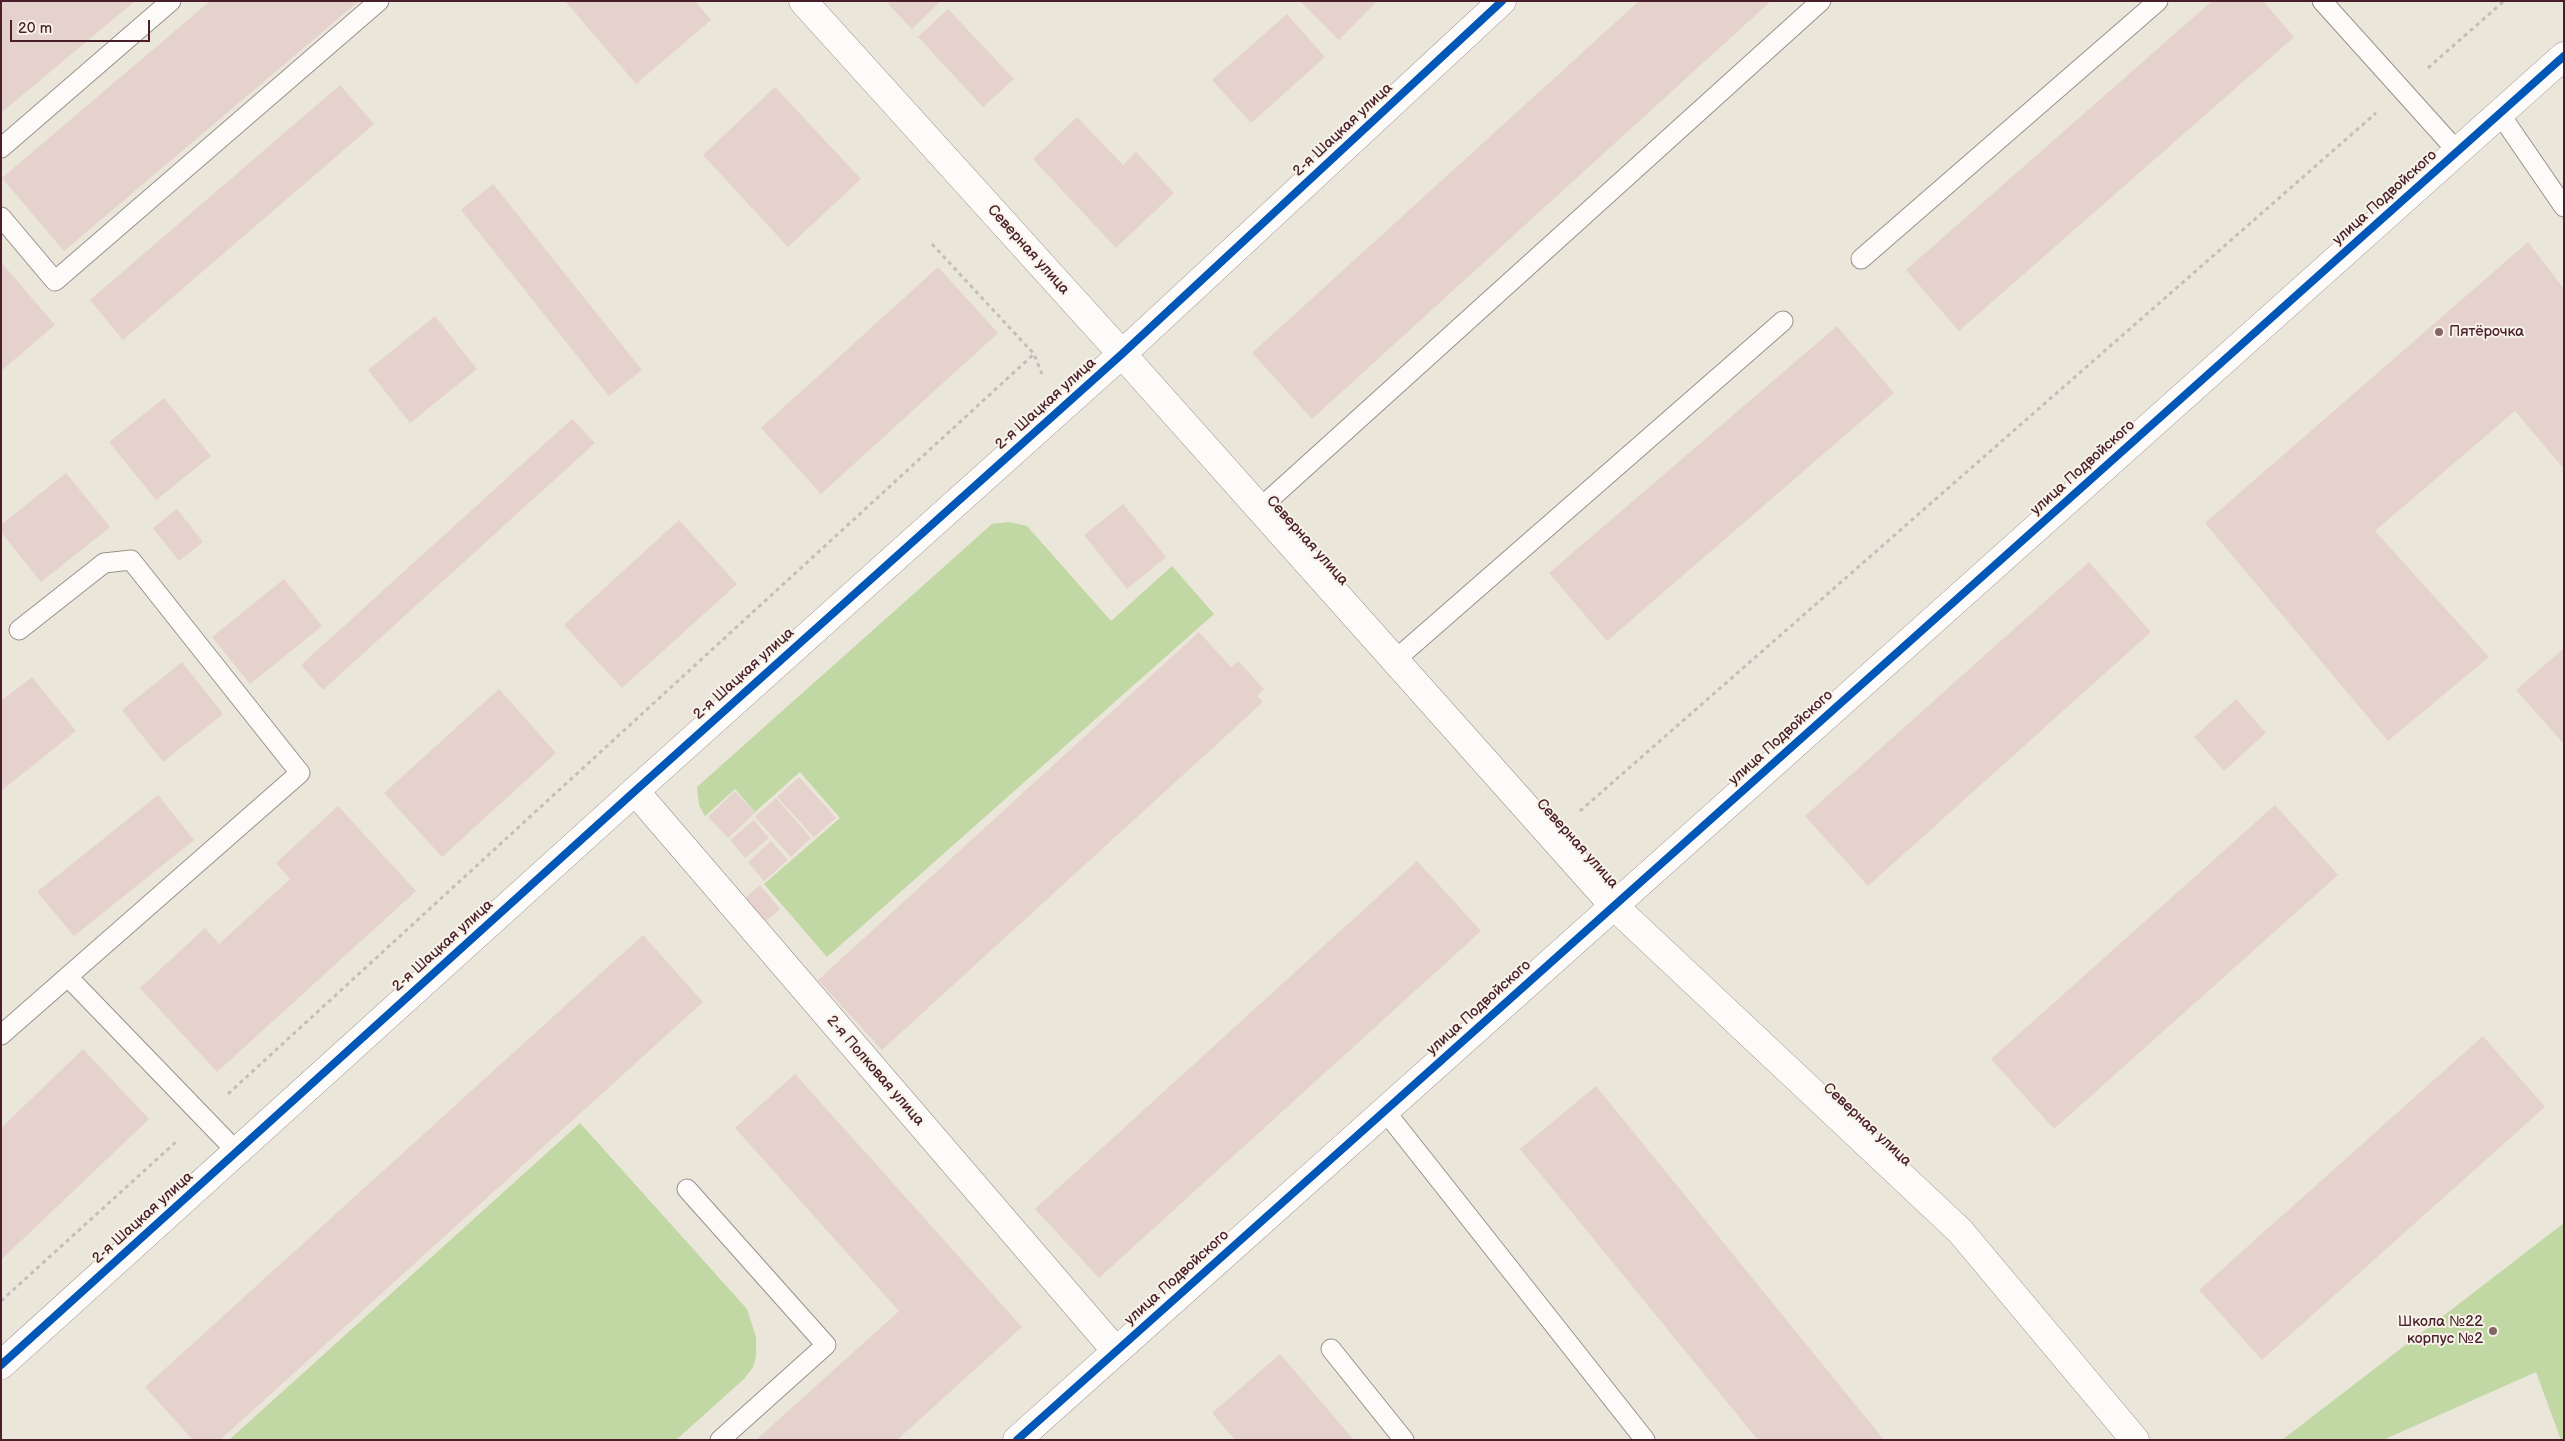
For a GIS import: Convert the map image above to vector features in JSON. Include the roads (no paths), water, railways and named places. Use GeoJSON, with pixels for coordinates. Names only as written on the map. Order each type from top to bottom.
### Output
{"type":"FeatureCollection","features":[{"type":"Feature","properties":{"kind":"street","name":"Северная улица"},"geometry":{"type":"LineString","coordinates":[[803,1],[1122,354],[1614,906],[1960,1231],[2134,1440]]}},
{"type":"Feature","properties":{"kind":"street","name":"2-я Шацкая улица"},"geometry":{"type":"LineString","coordinates":[[1,1365],[635,790],[1122,354],[1502,1]]}},
{"type":"Feature","properties":{"kind":"street","name":"улица Подвойского"},"geometry":{"type":"LineString","coordinates":[[1017,1440],[2564,56]]}},
{"type":"Feature","properties":{"kind":"street","name":"2-я Полковая улица"},"geometry":{"type":"LineString","coordinates":[[635,790],[1116,1351]]}},
{"type":"Feature","properties":{"kind":"lane"},"geometry":{"type":"LineString","coordinates":[[1,148],[171,1]]}},
{"type":"Feature","properties":{"kind":"lane"},"geometry":{"type":"LineString","coordinates":[[1,217],[55,281],[379,1]]}},
{"type":"Feature","properties":{"kind":"lane"},"geometry":{"type":"LineString","coordinates":[[1259,509],[1821,1]]}},
{"type":"Feature","properties":{"kind":"lane"},"geometry":{"type":"LineString","coordinates":[[1861,259],[2158,1]]}},
{"type":"Feature","properties":{"kind":"lane"},"geometry":{"type":"LineString","coordinates":[[2322,1],[2457,152]]}},
{"type":"Feature","properties":{"kind":"lane"},"geometry":{"type":"LineString","coordinates":[[2500,114],[2564,207]]}},
{"type":"Feature","properties":{"kind":"lane"},"geometry":{"type":"LineString","coordinates":[[1395,660],[1783,321]]}},
{"type":"Feature","properties":{"kind":"lane"},"geometry":{"type":"LineString","coordinates":[[1,1035],[300,773],[132,560],[104,563],[19,630]]}},
{"type":"Feature","properties":{"kind":"lane"},"geometry":{"type":"LineString","coordinates":[[68,977],[236,1152]]}},
{"type":"Feature","properties":{"kind":"lane"},"geometry":{"type":"LineString","coordinates":[[1385,1110],[1645,1440]]}},
{"type":"Feature","properties":{"kind":"lane"},"geometry":{"type":"LineString","coordinates":[[687,1189],[826,1345],[720,1440]]}},
{"type":"Feature","properties":{"kind":"lane"},"geometry":{"type":"LineString","coordinates":[[1331,1349],[1404,1440]]}},
{"type":"Feature","properties":{"kind":"place","name":"Пятёрочка"},"geometry":{"type":"Point","coordinates":[2439,332]}},
{"type":"Feature","properties":{"kind":"place","name":"Школа №22 корпус №2"},"geometry":{"type":"Point","coordinates":[2493,1331]}}]}
